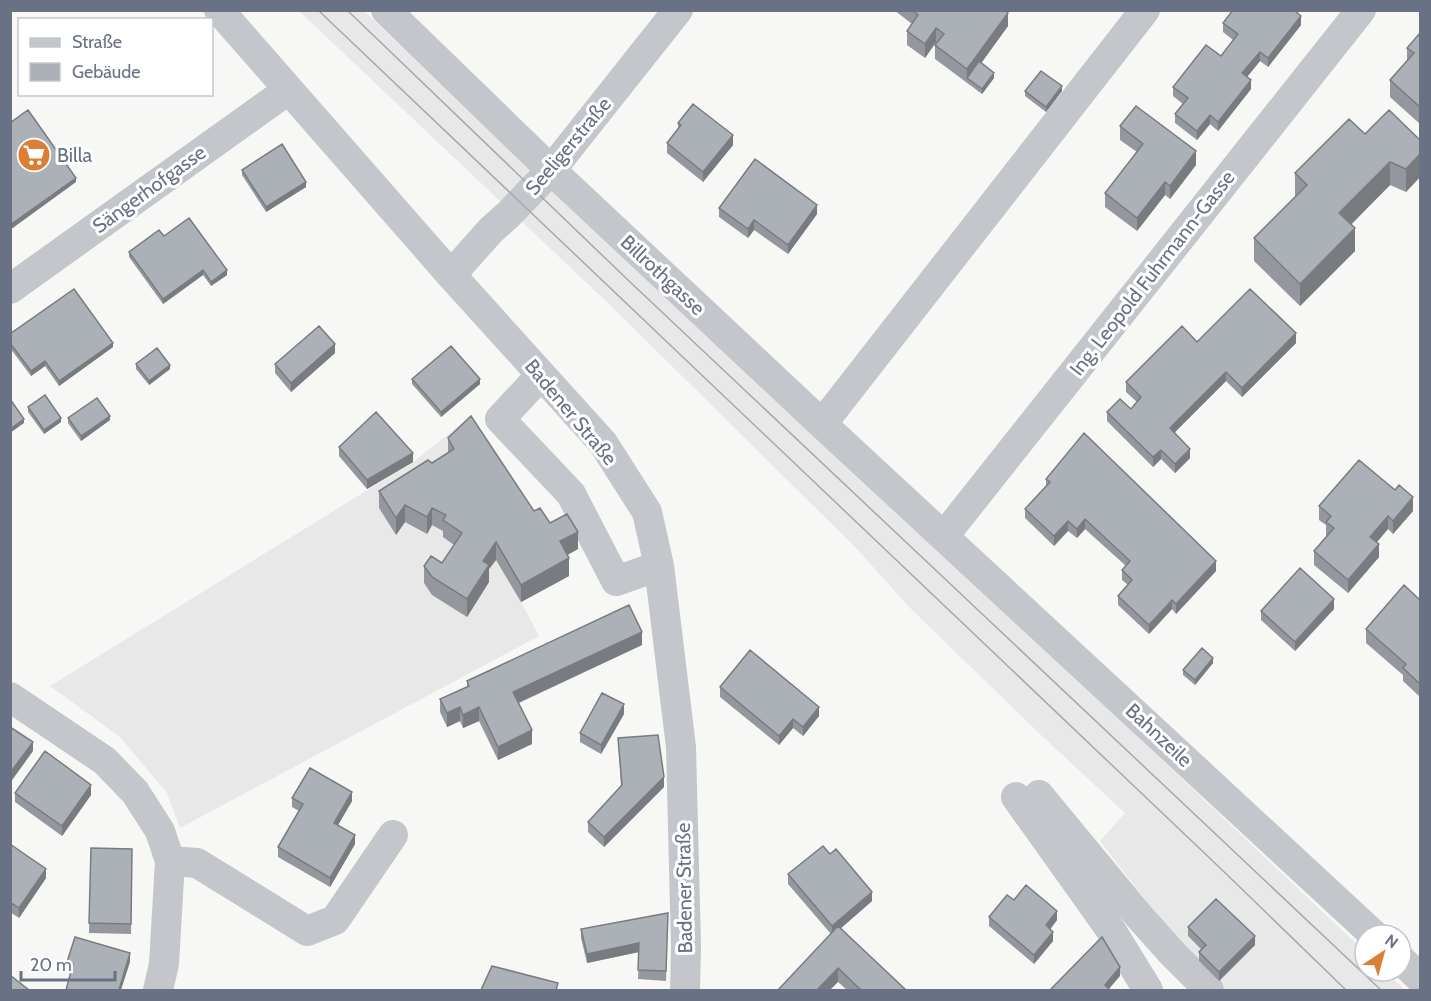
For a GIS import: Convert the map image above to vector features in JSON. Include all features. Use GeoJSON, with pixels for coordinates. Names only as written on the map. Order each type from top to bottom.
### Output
{"type":"FeatureCollection","features":[{"type":"Feature","properties":{"kind":"street","name":"Badener Straße"},"geometry":{"type":"LineString","coordinates":[[219,10],[451,275],[603,443],[647,512],[659,566],[681,747],[685,990]]}},
{"type":"Feature","properties":{"kind":"street","name":"Billrothgasse"},"geometry":{"type":"LineString","coordinates":[[386,10],[551,170],[944,536]]}},
{"type":"Feature","properties":{"kind":"street","name":"Seeligerstraße"},"geometry":{"type":"LineString","coordinates":[[451,275],[491,230],[551,170],[678,10]]}},
{"type":"Feature","properties":{"kind":"street"},"geometry":{"type":"LineString","coordinates":[[822,424],[1145,10]]}},
{"type":"Feature","properties":{"kind":"street","name":"Ing. Leopold Fuhrmann-Gasse"},"geometry":{"type":"LineString","coordinates":[[944,536],[1361,10]]}},
{"type":"Feature","properties":{"kind":"street","name":"Sängerhofgasse"},"geometry":{"type":"LineString","coordinates":[[10,289],[288,90]]}},
{"type":"Feature","properties":{"kind":"street"},"geometry":{"type":"LineString","coordinates":[[541,375],[501,419],[571,494],[616,581],[659,566]]}},
{"type":"Feature","properties":{"kind":"street","name":"Bahnzeile"},"geometry":{"type":"LineString","coordinates":[[944,536],[1361,923]]}},
{"type":"Feature","properties":{"kind":"street"},"geometry":{"type":"LineString","coordinates":[[10,697],[105,761],[135,792],[160,831],[170,861],[164,964],[158,990]]}},
{"type":"Feature","properties":{"kind":"street"},"geometry":{"type":"LineString","coordinates":[[1148,990],[1028,796],[1172,953],[1209,990]]}},
{"type":"Feature","properties":{"kind":"street"},"geometry":{"type":"LineString","coordinates":[[170,861],[196,863],[307,931],[335,920],[393,835]]}},
{"type":"Feature","properties":{"kind":"shaded area"},"geometry":{"type":"Polygon","coordinates":[[[299,11],[364,11],[1353,941],[1353,983],[1397,983],[1405,990],[1223,990],[1188,956],[1100,841],[1125,813],[908,606],[856,548],[609,304],[299,11]]]}},
{"type":"Feature","properties":{"kind":"shaded area"},"geometry":{"type":"Polygon","coordinates":[[[465,421],[534,528],[577,549],[560,559],[569,576],[521,602],[539,636],[180,828],[167,793],[120,737],[50,686],[413,462],[465,421]]]}},
{"type":"Feature","properties":{"kind":"building"},"geometry":{"type":"Polygon","coordinates":[[[912,10],[1005,10],[1008,13],[967,69],[935,45],[944,34],[936,28],[925,44],[907,31],[918,15],[912,10]]]}},
{"type":"Feature","properties":{"kind":"building"},"geometry":{"type":"Polygon","coordinates":[[[1233,10],[1294,10],[1301,16],[1268,58],[1260,52],[1242,73],[1251,80],[1218,122],[1210,115],[1197,131],[1175,114],[1188,98],[1173,87],[1206,45],[1221,56],[1238,34],[1223,23],[1233,10]]]}},
{"type":"Feature","properties":{"kind":"building"},"geometry":{"type":"Polygon","coordinates":[[[1420,33],[1420,107],[1390,80],[1414,53],[1407,48],[1420,33]]]}},
{"type":"Feature","properties":{"kind":"building"},"geometry":{"type":"Polygon","coordinates":[[[979,61],[994,73],[982,89],[967,78],[979,61]]]}},
{"type":"Feature","properties":{"kind":"building"},"geometry":{"type":"Polygon","coordinates":[[[1041,71],[1062,86],[1046,107],[1025,91],[1041,71]]]}},
{"type":"Feature","properties":{"kind":"building"},"geometry":{"type":"Polygon","coordinates":[[[693,104],[733,135],[703,172],[667,143],[681,125],[678,123],[693,104]]]}},
{"type":"Feature","properties":{"kind":"building"},"geometry":{"type":"Polygon","coordinates":[[[1136,106],[1196,151],[1170,186],[1165,182],[1137,218],[1105,193],[1143,144],[1120,126],[1136,106]]]}},
{"type":"Feature","properties":{"kind":"building","name":"Billa"},"geometry":{"type":"Polygon","coordinates":[[[28,110],[76,178],[10,225],[10,123],[28,110]]]}},
{"type":"Feature","properties":{"kind":"building"},"geometry":{"type":"Polygon","coordinates":[[[1389,110],[1420,140],[1420,154],[1406,169],[1390,162],[1339,213],[1355,228],[1300,284],[1254,238],[1307,185],[1295,173],[1349,119],[1365,134],[1389,110]]]}},
{"type":"Feature","properties":{"kind":"building"},"geometry":{"type":"Polygon","coordinates":[[[282,144],[306,182],[266,207],[242,170],[282,144]]]}},
{"type":"Feature","properties":{"kind":"building"},"geometry":{"type":"Polygon","coordinates":[[[755,159],[817,205],[788,245],[754,220],[748,229],[719,208],[755,159]]]}},
{"type":"Feature","properties":{"kind":"building"},"geometry":{"type":"Polygon","coordinates":[[[189,218],[227,270],[211,282],[203,270],[163,299],[129,252],[159,230],[164,236],[189,218]]]}},
{"type":"Feature","properties":{"kind":"building"},"geometry":{"type":"Polygon","coordinates":[[[74,289],[113,343],[59,381],[45,361],[31,371],[10,343],[10,334],[74,289]]]}},
{"type":"Feature","properties":{"kind":"building"},"geometry":{"type":"Polygon","coordinates":[[[1250,289],[1296,333],[1242,388],[1226,372],[1170,428],[1190,449],[1175,464],[1161,450],[1153,457],[1107,412],[1120,399],[1131,409],[1141,397],[1126,382],[1182,326],[1197,342],[1250,289]]]}},
{"type":"Feature","properties":{"kind":"building"},"geometry":{"type":"Polygon","coordinates":[[[319,326],[335,344],[291,383],[275,364],[319,326]]]}},
{"type":"Feature","properties":{"kind":"building"},"geometry":{"type":"Polygon","coordinates":[[[451,346],[480,379],[441,412],[412,379],[451,346]]]}},
{"type":"Feature","properties":{"kind":"building"},"geometry":{"type":"Polygon","coordinates":[[[157,348],[170,365],[149,381],[136,364],[157,348]]]}},
{"type":"Feature","properties":{"kind":"building"},"geometry":{"type":"Polygon","coordinates":[[[45,395],[61,418],[44,430],[28,407],[45,395]]]}},
{"type":"Feature","properties":{"kind":"building"},"geometry":{"type":"Polygon","coordinates":[[[97,398],[110,416],[81,436],[68,418],[97,398]]]}},
{"type":"Feature","properties":{"kind":"building"},"geometry":{"type":"Polygon","coordinates":[[[10,399],[24,419],[10,429],[10,399]]]}},
{"type":"Feature","properties":{"kind":"building"},"geometry":{"type":"Polygon","coordinates":[[[376,412],[413,453],[367,480],[339,447],[376,412]]]}},
{"type":"Feature","properties":{"kind":"building"},"geometry":{"type":"Polygon","coordinates":[[[471,416],[534,511],[540,508],[550,523],[567,514],[578,532],[560,541],[569,558],[521,585],[496,542],[483,561],[489,565],[467,599],[432,577],[424,566],[431,556],[442,563],[462,533],[443,520],[446,515],[432,508],[427,517],[405,505],[396,518],[379,491],[428,460],[432,463],[454,449],[448,438],[471,416]]]}},
{"type":"Feature","properties":{"kind":"building"},"geometry":{"type":"Polygon","coordinates":[[[1084,433],[1216,561],[1176,604],[1172,600],[1149,625],[1118,596],[1132,580],[1122,570],[1130,561],[1085,519],[1077,529],[1068,521],[1054,536],[1025,509],[1050,482],[1046,479],[1084,433]]]}},
{"type":"Feature","properties":{"kind":"building"},"geometry":{"type":"Polygon","coordinates":[[[1359,460],[1395,490],[1399,485],[1413,497],[1393,521],[1388,516],[1370,537],[1379,544],[1348,580],[1314,551],[1334,528],[1326,522],[1331,516],[1319,506],[1359,460]]]}},
{"type":"Feature","properties":{"kind":"building"},"geometry":{"type":"Polygon","coordinates":[[[1300,568],[1334,599],[1295,642],[1261,611],[1300,568]]]}},
{"type":"Feature","properties":{"kind":"building"},"geometry":{"type":"Polygon","coordinates":[[[1404,585],[1420,600],[1420,684],[1403,668],[1406,664],[1366,629],[1404,585]]]}},
{"type":"Feature","properties":{"kind":"building"},"geometry":{"type":"Polygon","coordinates":[[[629,605],[642,632],[513,692],[532,730],[498,747],[479,707],[463,715],[460,707],[447,713],[440,699],[469,686],[467,681],[629,605]]]}},
{"type":"Feature","properties":{"kind":"building"},"geometry":{"type":"Polygon","coordinates":[[[1202,648],[1213,658],[1195,680],[1183,670],[1202,648]]]}},
{"type":"Feature","properties":{"kind":"building"},"geometry":{"type":"Polygon","coordinates":[[[750,650],[819,707],[803,727],[793,719],[779,736],[720,687],[750,650]]]}},
{"type":"Feature","properties":{"kind":"building"},"geometry":{"type":"Polygon","coordinates":[[[602,693],[624,704],[601,745],[580,733],[602,693]]]}},
{"type":"Feature","properties":{"kind":"building"},"geometry":{"type":"Polygon","coordinates":[[[10,727],[33,742],[10,773],[10,727]]]}},
{"type":"Feature","properties":{"kind":"building"},"geometry":{"type":"Polygon","coordinates":[[[658,735],[664,777],[604,837],[588,822],[622,785],[618,738],[658,735]]]}},
{"type":"Feature","properties":{"kind":"building"},"geometry":{"type":"Polygon","coordinates":[[[45,751],[91,785],[62,826],[15,793],[45,751]]]}},
{"type":"Feature","properties":{"kind":"building"},"geometry":{"type":"Polygon","coordinates":[[[310,768],[352,792],[334,823],[355,835],[330,878],[278,847],[303,804],[292,798],[310,768]]]}},
{"type":"Feature","properties":{"kind":"building"},"geometry":{"type":"Polygon","coordinates":[[[10,844],[46,869],[19,908],[10,902],[10,844]]]}},
{"type":"Feature","properties":{"kind":"building"},"geometry":{"type":"Polygon","coordinates":[[[823,846],[830,854],[836,849],[872,892],[832,926],[788,874],[823,846]]]}},
{"type":"Feature","properties":{"kind":"building"},"geometry":{"type":"Polygon","coordinates":[[[91,848],[132,849],[131,924],[89,923],[91,848]]]}},
{"type":"Feature","properties":{"kind":"building"},"geometry":{"type":"Polygon","coordinates":[[[1026,885],[1057,911],[1046,925],[1053,932],[1034,955],[989,917],[1007,895],[1014,900],[1026,885]]]}},
{"type":"Feature","properties":{"kind":"building"},"geometry":{"type":"Polygon","coordinates":[[[1216,899],[1255,936],[1219,972],[1199,952],[1206,945],[1188,927],[1216,899]]]}},
{"type":"Feature","properties":{"kind":"building"},"geometry":{"type":"Polygon","coordinates":[[[668,913],[666,971],[638,970],[639,943],[587,954],[581,929],[668,913]]]}},
{"type":"Feature","properties":{"kind":"building"},"geometry":{"type":"Polygon","coordinates":[[[838,926],[906,990],[861,990],[838,968],[817,990],[778,990],[838,926]]]}},
{"type":"Feature","properties":{"kind":"building"},"geometry":{"type":"Polygon","coordinates":[[[75,937],[130,953],[119,990],[66,990],[73,964],[67,962],[75,937]]]}},
{"type":"Feature","properties":{"kind":"building"},"geometry":{"type":"Polygon","coordinates":[[[1102,937],[1120,967],[1105,985],[1110,990],[1050,990],[1102,937]]]}},
{"type":"Feature","properties":{"kind":"building"},"geometry":{"type":"Polygon","coordinates":[[[492,966],[558,983],[556,990],[481,990],[492,966]]]}},
{"type":"Feature","properties":{"kind":"building"},"geometry":{"type":"Polygon","coordinates":[[[10,975],[29,990],[10,990],[10,975]]]}},
{"type":"Feature","properties":{"kind":"tram line"},"geometry":{"type":"LineString","coordinates":[[318,10],[1346,990]]}},
{"type":"Feature","properties":{"kind":"tram line"},"geometry":{"type":"LineString","coordinates":[[347,10],[629,281],[1381,990]]}},
{"type":"Feature","properties":{"kind":"place","name":"Billa"},"geometry":{"type":"Point","coordinates":[34,155]}}]}
